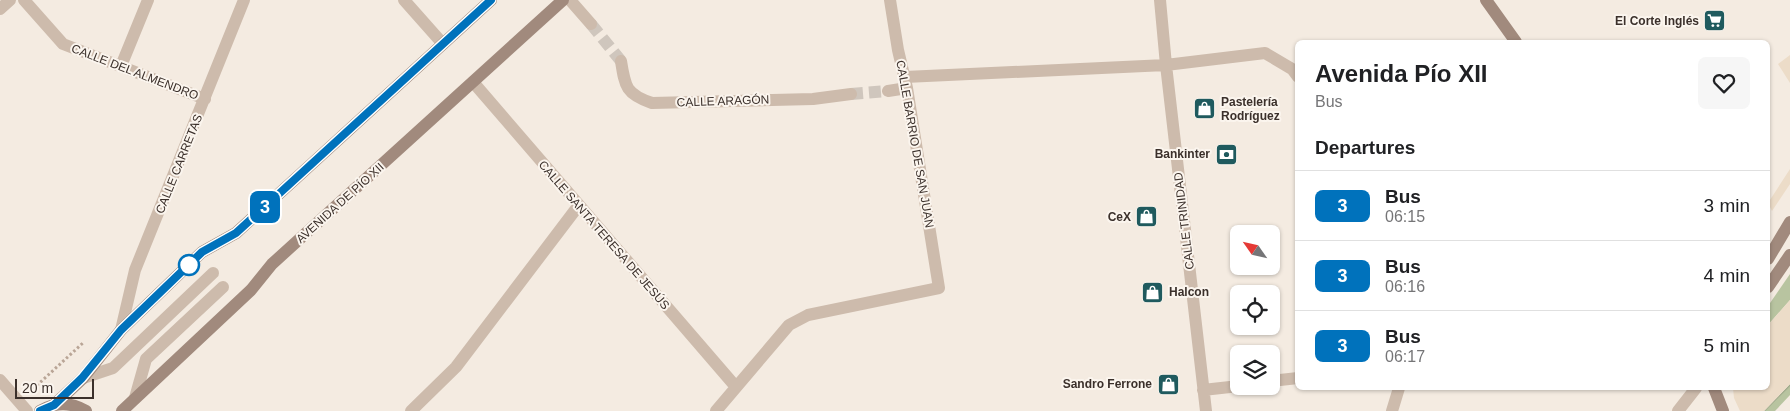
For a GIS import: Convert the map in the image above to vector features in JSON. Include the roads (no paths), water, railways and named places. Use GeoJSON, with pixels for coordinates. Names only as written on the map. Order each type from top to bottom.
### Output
{"type":"FeatureCollection","features":[{"type":"Feature","properties":{"kind":"main road"},"geometry":{"type":"LineString","coordinates":[[40,411],[54,405],[82,378],[121,330],[202,252],[236,233],[491,0]]}},
{"type":"Feature","properties":{"kind":"main road","name":"AVENIDA DE PÍO XII"},"geometry":{"type":"LineString","coordinates":[[122,411],[251,290],[272,264],[563,0]]}},
{"type":"Feature","properties":{"kind":"main road"},"geometry":{"type":"LineString","coordinates":[[1486,0],[1515,40]]}},
{"type":"Feature","properties":{"kind":"main road"},"geometry":{"type":"LineString","coordinates":[[1770,256],[1790,222]]}},
{"type":"Feature","properties":{"kind":"main road"},"geometry":{"type":"LineString","coordinates":[[1770,284],[1790,255]]}},
{"type":"Feature","properties":{"kind":"main road"},"geometry":{"type":"LineString","coordinates":[[1715,390],[1723,411]]}},
{"type":"Feature","properties":{"kind":"main road"},"geometry":{"type":"LineString","coordinates":[[54,405],[70,405],[86,411]]}},
{"type":"Feature","properties":{"kind":"street"},"geometry":{"type":"LineString","coordinates":[[0,9],[10,0]]}},
{"type":"Feature","properties":{"kind":"street","name":"CALLE DEL ALMENDRO"},"geometry":{"type":"LineString","coordinates":[[24,0],[62,44],[205,99]]}},
{"type":"Feature","properties":{"kind":"street"},"geometry":{"type":"LineString","coordinates":[[121,66],[148,0]]}},
{"type":"Feature","properties":{"kind":"street","name":"CALLE CARRETAS"},"geometry":{"type":"LineString","coordinates":[[121,330],[135,270],[244,0]]}},
{"type":"Feature","properties":{"kind":"street"},"geometry":{"type":"LineString","coordinates":[[404,0],[443,44]]}},
{"type":"Feature","properties":{"kind":"street"},"geometry":{"type":"LineString","coordinates":[[570,0],[590,24]]}},
{"type":"Feature","properties":{"kind":"street","name":"CALLE BARRIO DE SAN JUAN"},"geometry":{"type":"LineString","coordinates":[[736,387],[789,325],[808,315],[939,288],[906,83],[898,50],[890,0]]}},
{"type":"Feature","properties":{"kind":"street","name":"CALLE TRINIDAD"},"geometry":{"type":"LineString","coordinates":[[1160,0],[1206,411]]}},
{"type":"Feature","properties":{"kind":"street"},"geometry":{"type":"LineString","coordinates":[[888,91],[906,83],[1166,65],[1265,53],[1292,69],[1295,73]]}},
{"type":"Feature","properties":{"kind":"street","name":"CALLE ARAGÓN"},"geometry":{"type":"LineString","coordinates":[[621,61],[624,84],[637,98],[652,103],[813,99],[851,94]]}},
{"type":"Feature","properties":{"kind":"street","name":"CALLE SANTA TERESA DE JESÚS"},"geometry":{"type":"LineString","coordinates":[[473,82],[736,387]]}},
{"type":"Feature","properties":{"kind":"street"},"geometry":{"type":"LineString","coordinates":[[411,411],[456,367],[579,205]]}},
{"type":"Feature","properties":{"kind":"street"},"geometry":{"type":"LineString","coordinates":[[82,378],[113,368],[213,273]]}},
{"type":"Feature","properties":{"kind":"street"},"geometry":{"type":"LineString","coordinates":[[135,398],[146,359],[223,287]]}},
{"type":"Feature","properties":{"kind":"street"},"geometry":{"type":"LineString","coordinates":[[1280,381],[1295,378]]}},
{"type":"Feature","properties":{"kind":"street"},"geometry":{"type":"LineString","coordinates":[[0,380],[27,411]]}},
{"type":"Feature","properties":{"kind":"street"},"geometry":{"type":"LineString","coordinates":[[716,411],[736,387]]}},
{"type":"Feature","properties":{"kind":"street"},"geometry":{"type":"LineString","coordinates":[[1203,390],[1230,387]]}},
{"type":"Feature","properties":{"kind":"street"},"geometry":{"type":"LineString","coordinates":[[1392,411],[1398,390]]}},
{"type":"Feature","properties":{"kind":"street"},"geometry":{"type":"LineString","coordinates":[[1678,411],[1694,390]]}},
{"type":"Feature","properties":{"kind":"tunnel"},"geometry":{"type":"LineString","coordinates":[[591,24],[621,61]]}},
{"type":"Feature","properties":{"kind":"tunnel"},"geometry":{"type":"LineString","coordinates":[[851,94],[888,91]]}},
{"type":"Feature","properties":{"kind":"place","name":"El Corte Inglés"},"geometry":{"type":"Point","coordinates":[1715,21]}},
{"type":"Feature","properties":{"kind":"place","name":"Pastelería Rodríguez"},"geometry":{"type":"Point","coordinates":[1205,109]}},
{"type":"Feature","properties":{"kind":"place","name":"Bankinter"},"geometry":{"type":"Point","coordinates":[1226,154]}},
{"type":"Feature","properties":{"kind":"place","name":"CeX"},"geometry":{"type":"Point","coordinates":[1147,217]}},
{"type":"Feature","properties":{"kind":"place","name":"Halcon"},"geometry":{"type":"Point","coordinates":[1153,292]}},
{"type":"Feature","properties":{"kind":"place","name":"Sandro Ferrone"},"geometry":{"type":"Point","coordinates":[1168,384]}}]}
